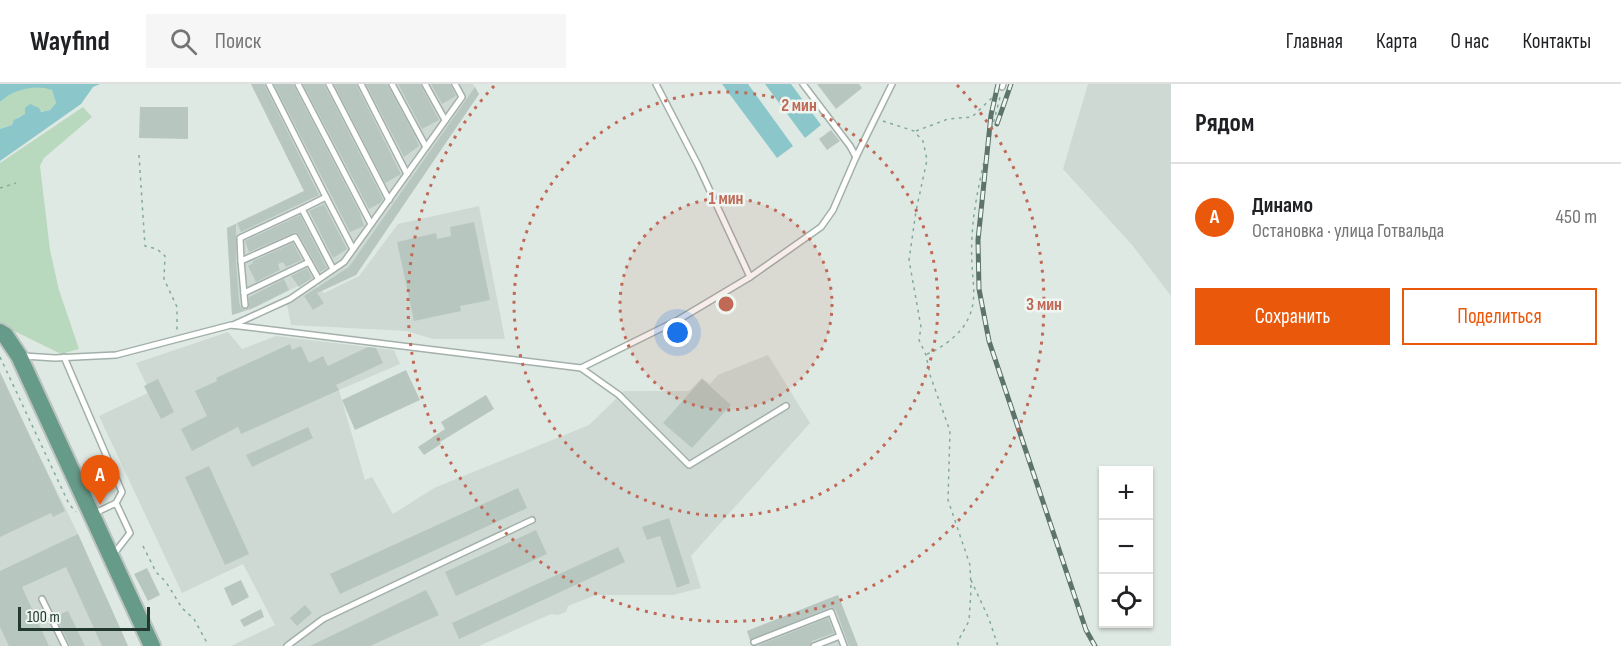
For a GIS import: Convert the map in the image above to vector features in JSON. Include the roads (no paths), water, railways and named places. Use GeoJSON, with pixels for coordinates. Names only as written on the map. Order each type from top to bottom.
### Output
{"type":"FeatureCollection","features":[{"type":"Feature","properties":{"kind":"main road"},"geometry":{"type":"LineString","coordinates":[[0,332],[5,335],[19,356],[86,516],[112,557],[152,646]]}},
{"type":"Feature","properties":{"kind":"lane"},"geometry":{"type":"LineString","coordinates":[[269,84],[353,249]]}},
{"type":"Feature","properties":{"kind":"lane"},"geometry":{"type":"LineString","coordinates":[[298,84],[371,224]]}},
{"type":"Feature","properties":{"kind":"lane"},"geometry":{"type":"LineString","coordinates":[[329,84],[388,200]]}},
{"type":"Feature","properties":{"kind":"lane"},"geometry":{"type":"LineString","coordinates":[[361,84],[407,174]]}},
{"type":"Feature","properties":{"kind":"lane"},"geometry":{"type":"LineString","coordinates":[[392,84],[426,147]]}},
{"type":"Feature","properties":{"kind":"lane"},"geometry":{"type":"LineString","coordinates":[[425,84],[445,120]]}},
{"type":"Feature","properties":{"kind":"lane"},"geometry":{"type":"LineString","coordinates":[[19,356],[116,356],[231,325],[290,299],[344,262],[462,97],[455,84]]}},
{"type":"Feature","properties":{"kind":"lane"},"geometry":{"type":"LineString","coordinates":[[656,84],[698,165],[750,277]]}},
{"type":"Feature","properties":{"kind":"lane"},"geometry":{"type":"LineString","coordinates":[[803,84],[850,146],[855,157]]}},
{"type":"Feature","properties":{"kind":"lane"},"geometry":{"type":"LineString","coordinates":[[581,368],[678,320],[750,277],[821,227],[833,210],[855,157],[892,84]]}},
{"type":"Feature","properties":{"kind":"lane"},"geometry":{"type":"LineString","coordinates":[[245,304],[240,238],[326,197]]}},
{"type":"Feature","properties":{"kind":"lane"},"geometry":{"type":"LineString","coordinates":[[302,208],[333,268]]}},
{"type":"Feature","properties":{"kind":"lane"},"geometry":{"type":"LineString","coordinates":[[241,261],[295,237],[318,278]]}},
{"type":"Feature","properties":{"kind":"lane"},"geometry":{"type":"LineString","coordinates":[[244,293],[309,262]]}},
{"type":"Feature","properties":{"kind":"lane"},"geometry":{"type":"LineString","coordinates":[[231,325],[581,368],[619,395],[689,465],[786,405]]}},
{"type":"Feature","properties":{"kind":"lane"},"geometry":{"type":"LineString","coordinates":[[64,357],[122,492],[116,503],[86,516]]}},
{"type":"Feature","properties":{"kind":"lane"},"geometry":{"type":"LineString","coordinates":[[112,557],[130,533],[116,503]]}},
{"type":"Feature","properties":{"kind":"lane"},"geometry":{"type":"LineString","coordinates":[[287,646],[323,619],[532,520]]}},
{"type":"Feature","properties":{"kind":"lane"},"geometry":{"type":"LineString","coordinates":[[42,599],[65,646]]}},
{"type":"Feature","properties":{"kind":"lane"},"geometry":{"type":"LineString","coordinates":[[754,642],[831,612],[844,646]]}},
{"type":"Feature","properties":{"kind":"lane"},"geometry":{"type":"LineString","coordinates":[[814,646],[840,636]]}},
{"type":"Feature","properties":{"kind":"water"},"geometry":{"type":"Polygon","coordinates":[[[0,84],[100,84],[93,87],[81,104],[0,161],[0,129],[12,125],[14,120],[25,114],[25,108],[30,104],[39,108],[41,112],[50,110],[56,103],[52,90],[45,88],[18,91],[0,102],[0,84]]]}},
{"type":"Feature","properties":{"kind":"water"},"geometry":{"type":"Polygon","coordinates":[[[722,84],[748,84],[793,146],[777,158],[722,84]]]}},
{"type":"Feature","properties":{"kind":"water"},"geometry":{"type":"Polygon","coordinates":[[[765,84],[791,84],[821,125],[805,138],[765,84]]]}},
{"type":"Feature","properties":{"kind":"railway"},"geometry":{"type":"LineString","coordinates":[[998,84],[991,115],[978,240],[979,289],[989,341],[1086,630],[1095,646]]}},
{"type":"Feature","properties":{"kind":"railway"},"geometry":{"type":"LineString","coordinates":[[997,124],[1011,84]]}},
{"type":"Feature","properties":{"kind":"place","name":"Динамо"},"geometry":{"type":"Point","coordinates":[100,505]}}]}
